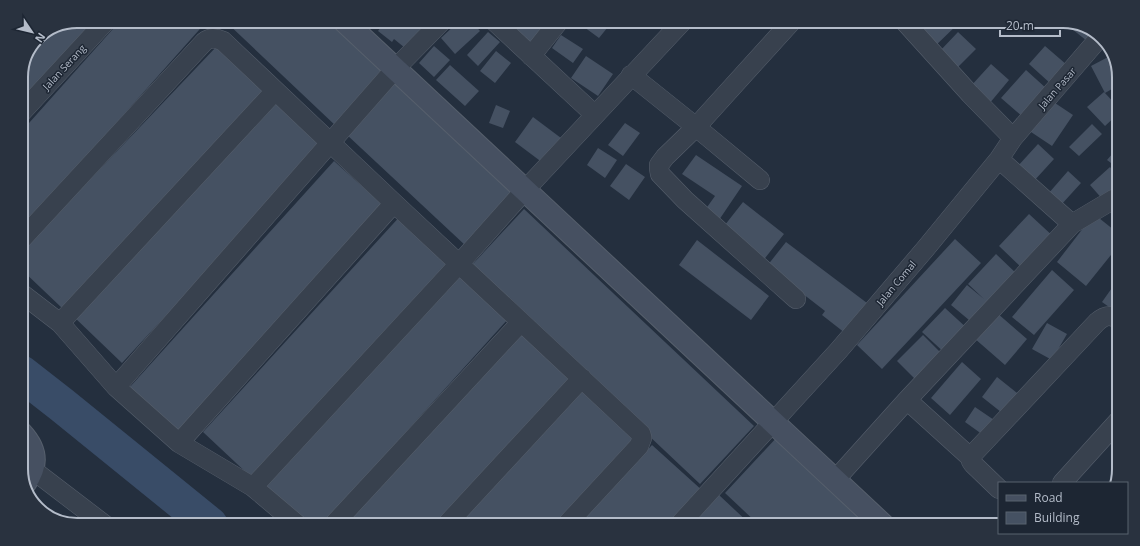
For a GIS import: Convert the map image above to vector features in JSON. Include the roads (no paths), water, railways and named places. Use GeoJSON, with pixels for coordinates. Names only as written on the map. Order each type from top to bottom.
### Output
{"type":"FeatureCollection","features":[{"type":"Feature","properties":{"kind":"street","name":"Jalan Serang"},"geometry":{"type":"LineString","coordinates":[[28,101],[99,28]]}},
{"type":"Feature","properties":{"kind":"street"},"geometry":{"type":"LineString","coordinates":[[351,28],[876,518]]}},
{"type":"Feature","properties":{"kind":"street"},"geometry":{"type":"LineString","coordinates":[[116,387],[395,69],[435,28]]}},
{"type":"Feature","properties":{"kind":"street"},"geometry":{"type":"LineString","coordinates":[[501,28],[595,115]]}},
{"type":"Feature","properties":{"kind":"street"},"geometry":{"type":"LineString","coordinates":[[531,56],[553,28]]}},
{"type":"Feature","properties":{"kind":"street"},"geometry":{"type":"LineString","coordinates":[[253,487],[631,75],[676,28]]}},
{"type":"Feature","properties":{"kind":"street"},"geometry":{"type":"LineString","coordinates":[[786,28],[696,127],[659,165],[660,174],[685,200],[796,299]]}},
{"type":"Feature","properties":{"kind":"street"},"geometry":{"type":"LineString","coordinates":[[910,28],[970,94],[1013,138]]}},
{"type":"Feature","properties":{"kind":"street"},"geometry":{"type":"LineString","coordinates":[[28,232],[206,40],[216,38],[223,41],[521,322],[639,430],[642,438],[639,446],[572,518]]}},
{"type":"Feature","properties":{"kind":"street","name":"Jalan Pasar"},"geometry":{"type":"LineString","coordinates":[[1013,138],[1096,41]]}},
{"type":"Feature","properties":{"kind":"street"},"geometry":{"type":"LineString","coordinates":[[631,75],[760,180]]}},
{"type":"Feature","properties":{"kind":"street"},"geometry":{"type":"LineString","coordinates":[[60,323],[275,91]]}},
{"type":"Feature","properties":{"kind":"street","name":"Jalan Comal"},"geometry":{"type":"LineString","coordinates":[[685,518],[844,344],[926,248],[999,159],[1013,138]]}},
{"type":"Feature","properties":{"kind":"street"},"geometry":{"type":"LineString","coordinates":[[999,159],[1072,224]]}},
{"type":"Feature","properties":{"kind":"street"},"geometry":{"type":"LineString","coordinates":[[835,480],[907,400],[1072,224],[1112,200]]}},
{"type":"Feature","properties":{"kind":"street"},"geometry":{"type":"LineString","coordinates":[[179,443],[394,203]]}},
{"type":"Feature","properties":{"kind":"street"},"geometry":{"type":"LineString","coordinates":[[28,298],[60,323],[116,387],[179,443],[253,487],[290,518]]}},
{"type":"Feature","properties":{"kind":"street"},"geometry":{"type":"LineString","coordinates":[[971,458],[1097,322],[1106,316],[1112,317]]}},
{"type":"Feature","properties":{"kind":"street"},"geometry":{"type":"LineString","coordinates":[[339,518],[521,322]]}},
{"type":"Feature","properties":{"kind":"street"},"geometry":{"type":"LineString","coordinates":[[452,518],[582,378]]}},
{"type":"Feature","properties":{"kind":"street"},"geometry":{"type":"LineString","coordinates":[[907,400],[971,458],[973,464],[998,488]]}},
{"type":"Feature","properties":{"kind":"street"},"geometry":{"type":"LineString","coordinates":[[1063,482],[1112,428]]}},
{"type":"Feature","properties":{"kind":"street"},"geometry":{"type":"LineString","coordinates":[[28,442],[31,445],[34,457],[28,468]]}},
{"type":"Feature","properties":{"kind":"street"},"geometry":{"type":"LineString","coordinates":[[28,473],[95,518]]}},
{"type":"Feature","properties":{"kind":"waterway"},"geometry":{"type":"LineString","coordinates":[[28,378],[201,518]]}}]}
